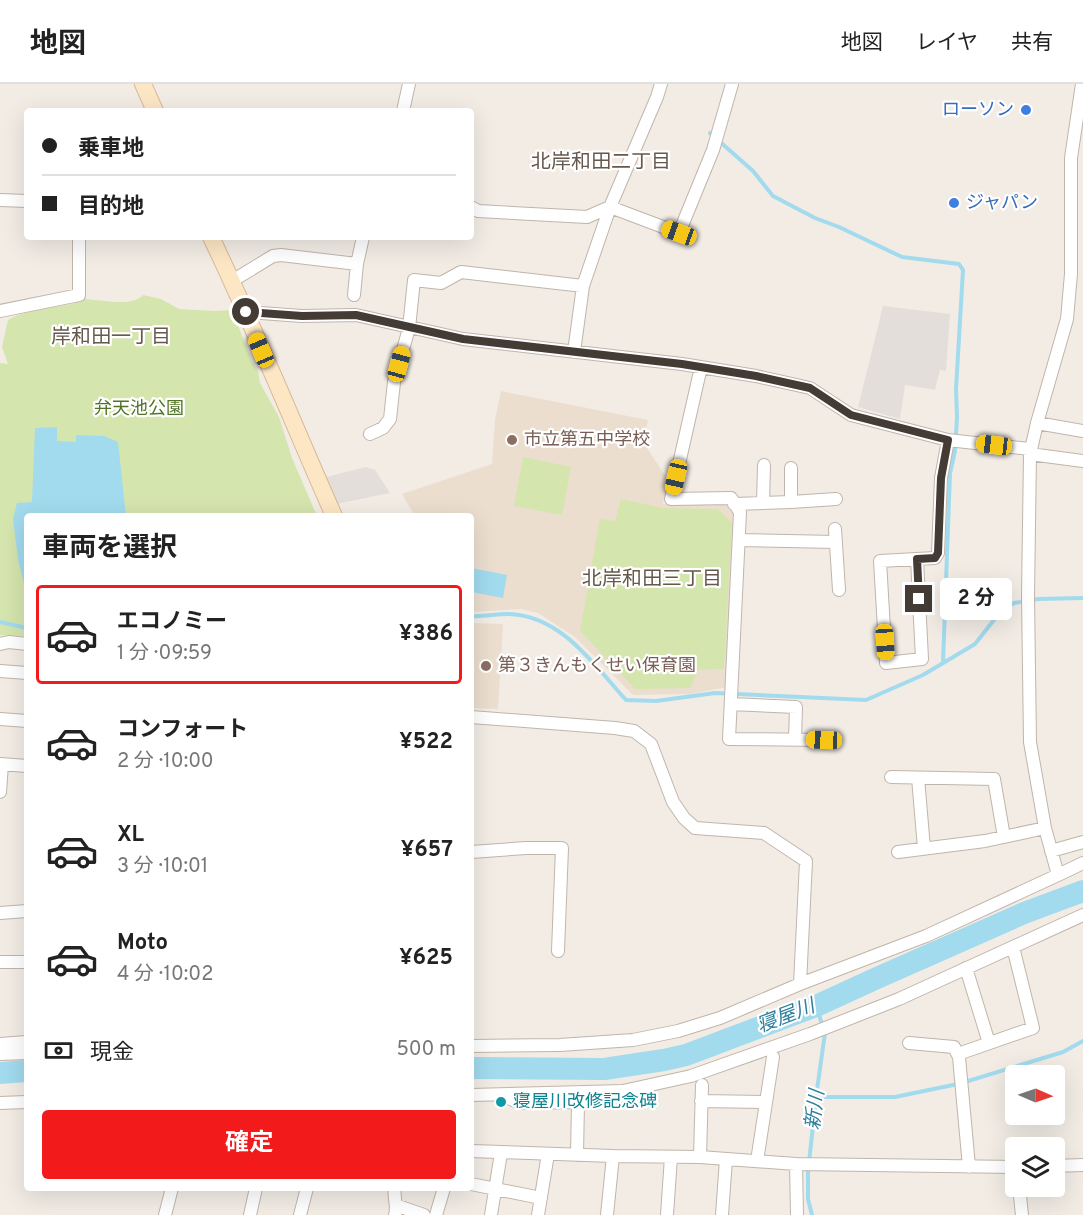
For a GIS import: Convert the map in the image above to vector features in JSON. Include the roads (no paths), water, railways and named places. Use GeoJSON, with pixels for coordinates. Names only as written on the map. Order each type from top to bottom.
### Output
{"type":"FeatureCollection","features":[{"type":"Feature","properties":{"kind":"street"},"geometry":{"type":"LineString","coordinates":[[143,84],[154,108]]}},
{"type":"Feature","properties":{"kind":"street"},"geometry":{"type":"LineString","coordinates":[[404,108],[409,84]]}},
{"type":"Feature","properties":{"kind":"street"},"geometry":{"type":"LineString","coordinates":[[574,352],[583,286],[610,207],[661,84]]}},
{"type":"Feature","properties":{"kind":"street"},"geometry":{"type":"LineString","coordinates":[[474,209],[478,211],[587,217],[610,207],[679,233],[713,150],[732,84]]}},
{"type":"Feature","properties":{"kind":"street"},"geometry":{"type":"LineString","coordinates":[[1058,875],[1045,828],[1030,742],[1028,596],[1030,451],[1067,319],[1077,274],[1071,158],[1082,84]]}},
{"type":"Feature","properties":{"kind":"street"},"geometry":{"type":"LineString","coordinates":[[0,200],[24,201]]}},
{"type":"Feature","properties":{"kind":"street"},"geometry":{"type":"LineString","coordinates":[[0,310],[78,295],[78,240]]}},
{"type":"Feature","properties":{"kind":"street"},"geometry":{"type":"LineString","coordinates":[[212,240],[333,513]]}},
{"type":"Feature","properties":{"kind":"street"},"geometry":{"type":"LineString","coordinates":[[354,295],[362,240]]}},
{"type":"Feature","properties":{"kind":"street"},"geometry":{"type":"LineString","coordinates":[[232,281],[273,256],[280,255],[357,264]]}},
{"type":"Feature","properties":{"kind":"street"},"geometry":{"type":"LineString","coordinates":[[370,434],[382,428],[390,419],[394,382],[409,328],[414,280],[441,283],[461,272],[583,286]]}},
{"type":"Feature","properties":{"kind":"street"},"geometry":{"type":"LineString","coordinates":[[246,312],[302,316],[356,315],[463,339],[701,367],[756,376],[810,388],[851,415],[948,440],[1083,461]]}},
{"type":"Feature","properties":{"kind":"street"},"geometry":{"type":"LineString","coordinates":[[701,367],[671,499],[731,498],[740,512],[729,739],[824,740]]}},
{"type":"Feature","properties":{"kind":"street"},"geometry":{"type":"LineString","coordinates":[[1037,423],[1083,431]]}},
{"type":"Feature","properties":{"kind":"street"},"geometry":{"type":"LineString","coordinates":[[917,559],[922,659],[886,663],[880,561],[935,558],[938,553],[941,478],[948,440]]}},
{"type":"Feature","properties":{"kind":"street"},"geometry":{"type":"LineString","coordinates":[[763,503],[764,465]]}},
{"type":"Feature","properties":{"kind":"street"},"geometry":{"type":"LineString","coordinates":[[791,502],[792,468]]}},
{"type":"Feature","properties":{"kind":"street"},"geometry":{"type":"LineString","coordinates":[[734,504],[836,499]]}},
{"type":"Feature","properties":{"kind":"street"},"geometry":{"type":"LineString","coordinates":[[836,529],[839,590]]}},
{"type":"Feature","properties":{"kind":"street"},"geometry":{"type":"LineString","coordinates":[[739,540],[836,542]]}},
{"type":"Feature","properties":{"kind":"street"},"geometry":{"type":"LineString","coordinates":[[0,644],[9,642],[24,644]]}},
{"type":"Feature","properties":{"kind":"street"},"geometry":{"type":"LineString","coordinates":[[0,671],[24,673]]}},
{"type":"Feature","properties":{"kind":"street"},"geometry":{"type":"LineString","coordinates":[[731,698],[796,707],[795,739]]}},
{"type":"Feature","properties":{"kind":"street"},"geometry":{"type":"LineString","coordinates":[[474,717],[634,731],[651,744],[673,802],[684,818],[695,828],[764,833],[806,861],[800,984]]}},
{"type":"Feature","properties":{"kind":"street"},"geometry":{"type":"LineString","coordinates":[[0,718],[24,721]]}},
{"type":"Feature","properties":{"kind":"street"},"geometry":{"type":"LineString","coordinates":[[0,792],[1,764],[24,766]]}},
{"type":"Feature","properties":{"kind":"street"},"geometry":{"type":"LineString","coordinates":[[891,777],[994,779],[1004,837]]}},
{"type":"Feature","properties":{"kind":"street"},"geometry":{"type":"LineString","coordinates":[[918,778],[924,848]]}},
{"type":"Feature","properties":{"kind":"street"},"geometry":{"type":"LineString","coordinates":[[898,852],[985,841],[1045,828]]}},
{"type":"Feature","properties":{"kind":"street"},"geometry":{"type":"LineString","coordinates":[[1051,851],[1083,842]]}},
{"type":"Feature","properties":{"kind":"street"},"geometry":{"type":"LineString","coordinates":[[474,852],[562,848],[558,951]]}},
{"type":"Feature","properties":{"kind":"street"},"geometry":{"type":"LineString","coordinates":[[474,1046],[560,1045],[633,1040],[678,1031],[720,1018],[800,984],[926,936],[1083,863]]}},
{"type":"Feature","properties":{"kind":"street"},"geometry":{"type":"LineString","coordinates":[[0,913],[24,911]]}},
{"type":"Feature","properties":{"kind":"street"},"geometry":{"type":"LineString","coordinates":[[474,1095],[623,1091],[680,1078],[733,1062],[899,999],[1083,915]]}},
{"type":"Feature","properties":{"kind":"street"},"geometry":{"type":"LineString","coordinates":[[1063,933],[1083,923]]}},
{"type":"Feature","properties":{"kind":"street"},"geometry":{"type":"LineString","coordinates":[[958,1054],[1033,1028],[1013,947]]}},
{"type":"Feature","properties":{"kind":"street"},"geometry":{"type":"LineString","coordinates":[[0,962],[24,962]]}},
{"type":"Feature","properties":{"kind":"street"},"geometry":{"type":"LineString","coordinates":[[966,968],[989,1043]]}},
{"type":"Feature","properties":{"kind":"street"},"geometry":{"type":"LineString","coordinates":[[0,1044],[24,1042]]}},
{"type":"Feature","properties":{"kind":"street"},"geometry":{"type":"LineString","coordinates":[[909,1043],[954,1047],[958,1054],[969,1167]]}},
{"type":"Feature","properties":{"kind":"street"},"geometry":{"type":"LineString","coordinates":[[0,1054],[24,1053]]}},
{"type":"Feature","properties":{"kind":"street"},"geometry":{"type":"LineString","coordinates":[[757,1161],[773,1057]]}},
{"type":"Feature","properties":{"kind":"street"},"geometry":{"type":"LineString","coordinates":[[700,1157],[702,1085]]}},
{"type":"Feature","properties":{"kind":"street"},"geometry":{"type":"LineString","coordinates":[[500,1094],[519,1103],[578,1102],[603,1092]]}},
{"type":"Feature","properties":{"kind":"street"},"geometry":{"type":"LineString","coordinates":[[701,1101],[766,1102]]}},
{"type":"Feature","properties":{"kind":"street"},"geometry":{"type":"LineString","coordinates":[[0,1103],[24,1102]]}},
{"type":"Feature","properties":{"kind":"street"},"geometry":{"type":"LineString","coordinates":[[577,1155],[578,1102]]}},
{"type":"Feature","properties":{"kind":"street"},"geometry":{"type":"LineString","coordinates":[[474,1151],[700,1157],[804,1164],[1005,1167]]}},
{"type":"Feature","properties":{"kind":"street"},"geometry":{"type":"LineString","coordinates":[[491,1215],[501,1153]]}},
{"type":"Feature","properties":{"kind":"street"},"geometry":{"type":"LineString","coordinates":[[538,1215],[548,1154]]}},
{"type":"Feature","properties":{"kind":"street"},"geometry":{"type":"LineString","coordinates":[[607,1215],[613,1156]]}},
{"type":"Feature","properties":{"kind":"street"},"geometry":{"type":"LineString","coordinates":[[667,1215],[671,1156]]}},
{"type":"Feature","properties":{"kind":"street"},"geometry":{"type":"LineString","coordinates":[[722,1215],[726,1159]]}},
{"type":"Feature","properties":{"kind":"street"},"geometry":{"type":"LineString","coordinates":[[797,1215],[804,1164]]}},
{"type":"Feature","properties":{"kind":"street"},"geometry":{"type":"LineString","coordinates":[[1065,1166],[1083,1165]]}},
{"type":"Feature","properties":{"kind":"street"},"geometry":{"type":"LineString","coordinates":[[474,1185],[541,1198]]}},
{"type":"Feature","properties":{"kind":"street"},"geometry":{"type":"LineString","coordinates":[[165,1215],[171,1191]]}},
{"type":"Feature","properties":{"kind":"street"},"geometry":{"type":"LineString","coordinates":[[250,1215],[254,1191]]}},
{"type":"Feature","properties":{"kind":"street"},"geometry":{"type":"LineString","coordinates":[[300,1215],[306,1191]]}},
{"type":"Feature","properties":{"kind":"street"},"geometry":{"type":"LineString","coordinates":[[395,1191],[396,1210],[424,1215]]}},
{"type":"Feature","properties":{"kind":"street"},"geometry":{"type":"LineString","coordinates":[[436,1215],[443,1191]]}},
{"type":"Feature","properties":{"kind":"street"},"geometry":{"type":"LineString","coordinates":[[1020,1197],[1022,1215]]}},
{"type":"Feature","properties":{"kind":"water"},"geometry":{"type":"Polygon","coordinates":[[[57,427],[57,441],[76,442],[76,435],[104,436],[118,442],[126,513],[24,513],[24,584],[18,560],[13,519],[17,503],[32,502],[35,428],[57,427]]]}},
{"type":"Feature","properties":{"kind":"water"},"geometry":{"type":"Polygon","coordinates":[[[474,569],[507,575],[503,598],[474,593],[474,569]]]}},
{"type":"Feature","properties":{"kind":"waterway"},"geometry":{"type":"LineString","coordinates":[[710,133],[753,171],[773,196],[815,218],[902,257],[959,264],[963,270],[955,451],[950,473],[943,662]]}},
{"type":"Feature","properties":{"kind":"waterway"},"geometry":{"type":"LineString","coordinates":[[474,616],[508,614],[544,623],[575,644],[626,700],[656,701],[715,693],[866,700],[923,675],[975,644],[1001,611],[1014,603],[1038,599],[1083,598]]}},
{"type":"Feature","properties":{"kind":"waterway"},"geometry":{"type":"LineString","coordinates":[[0,622],[24,627]]}},
{"type":"Feature","properties":{"kind":"waterway","name":"寝屋川"},"geometry":{"type":"LineString","coordinates":[[474,1068],[604,1069],[686,1055],[816,1006],[1024,913],[1083,891]]}},
{"type":"Feature","properties":{"kind":"waterway","name":"新川"},"geometry":{"type":"LineString","coordinates":[[812,1215],[808,1199],[808,1172],[825,1033],[816,1006]]}},
{"type":"Feature","properties":{"kind":"waterway"},"geometry":{"type":"LineString","coordinates":[[965,1082],[1063,1052],[1083,1041]]}},
{"type":"Feature","properties":{"kind":"waterway","name":"寝屋川"},"geometry":{"type":"LineString","coordinates":[[0,1073],[24,1071]]}},
{"type":"Feature","properties":{"kind":"waterway"},"geometry":{"type":"LineString","coordinates":[[816,1097],[895,1097],[958,1084]]}},
{"type":"Feature","properties":{"kind":"place","name":"ローソン"},"geometry":{"type":"Point","coordinates":[1026,110]}},
{"type":"Feature","properties":{"kind":"place","name":"ジャパン"},"geometry":{"type":"Point","coordinates":[954,203]}},
{"type":"Feature","properties":{"kind":"place","name":"市立第五中学校"},"geometry":{"type":"Point","coordinates":[512,440]}},
{"type":"Feature","properties":{"kind":"place","name":"第３きんもくせい保育園"},"geometry":{"type":"Point","coordinates":[486,666]}},
{"type":"Feature","properties":{"kind":"place","name":"寝屋川改修記念碑"},"geometry":{"type":"Point","coordinates":[501,1102]}},
{"type":"Feature","properties":{"kind":"district","name":"北岸和田二丁目"},"geometry":{"type":"Point","coordinates":[601,163]}},
{"type":"Feature","properties":{"kind":"district","name":"岸和田一丁目"},"geometry":{"type":"Point","coordinates":[111,338]}},
{"type":"Feature","properties":{"kind":"district","name":"北岸和田三丁目"},"geometry":{"type":"Point","coordinates":[652,580]}},
{"type":"Feature","properties":{"kind":"park label","name":"弁天池公園"},"geometry":{"type":"Point","coordinates":[139,409]}}]}
